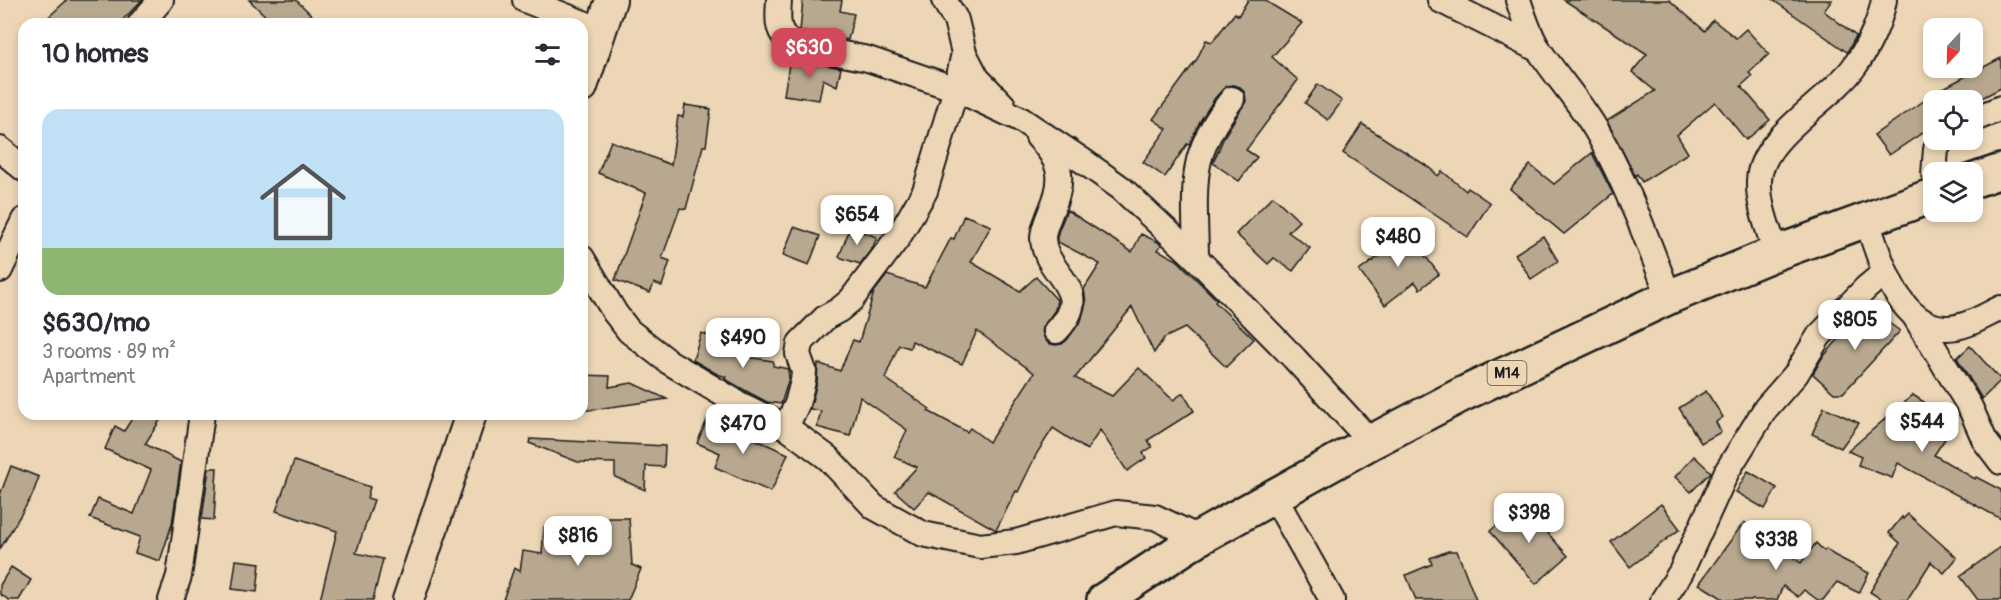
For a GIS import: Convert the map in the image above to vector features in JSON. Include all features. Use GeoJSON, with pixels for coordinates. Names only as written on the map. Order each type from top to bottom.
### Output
{"type":"FeatureCollection","features":[{"type":"Feature","properties":{"kind":"highway"},"geometry":{"type":"LineString","coordinates":[[1983,177],[2001,171]]}},
{"type":"Feature","properties":{"kind":"highway","name":"M14"},"geometry":{"type":"LineString","coordinates":[[1104,600],[1199,538],[1371,442],[1525,364],[1669,297],[1866,218],[1923,199]]}},
{"type":"Feature","properties":{"kind":"street"},"geometry":{"type":"LineString","coordinates":[[145,18],[161,0]]}},
{"type":"Feature","properties":{"kind":"street"},"geometry":{"type":"LineString","coordinates":[[525,0],[571,18]]}},
{"type":"Feature","properties":{"kind":"street"},"geometry":{"type":"LineString","coordinates":[[588,69],[611,0]]}},
{"type":"Feature","properties":{"kind":"street"},"geometry":{"type":"LineString","coordinates":[[779,0],[779,26],[784,38],[793,44],[868,59],[956,89],[1020,119],[1042,142],[1056,159],[1061,180],[1043,237],[1049,260],[1064,279],[1070,294],[1071,310],[1066,321],[1056,331]]}},
{"type":"Feature","properties":{"kind":"street"},"geometry":{"type":"LineString","coordinates":[[944,0],[956,20],[964,53],[977,78],[995,98],[1020,119],[1121,188],[1196,258],[1294,358],[1371,442]]}},
{"type":"Feature","properties":{"kind":"street"},"geometry":{"type":"LineString","coordinates":[[1440,0],[1539,50]]}},
{"type":"Feature","properties":{"kind":"street"},"geometry":{"type":"LineString","coordinates":[[1518,0],[1529,32],[1539,50],[1582,106],[1599,134],[1638,216],[1669,297]]}},
{"type":"Feature","properties":{"kind":"street"},"geometry":{"type":"LineString","coordinates":[[1776,253],[1761,205],[1759,179],[1767,155],[1784,134],[1839,84],[1854,67],[1866,48],[1884,0]]}},
{"type":"Feature","properties":{"kind":"street"},"geometry":{"type":"LineString","coordinates":[[588,25],[601,30]]}},
{"type":"Feature","properties":{"kind":"street"},"geometry":{"type":"LineString","coordinates":[[786,427],[797,404],[803,381],[804,371],[798,354],[800,343],[826,317],[851,300],[899,236],[925,191],[956,89],[964,53]]}},
{"type":"Feature","properties":{"kind":"street"},"geometry":{"type":"LineString","coordinates":[[1196,258],[1196,191],[1199,160],[1216,121],[1232,99]]}},
{"type":"Feature","properties":{"kind":"street"},"geometry":{"type":"LineString","coordinates":[[1983,115],[2001,108]]}},
{"type":"Feature","properties":{"kind":"street"},"geometry":{"type":"LineString","coordinates":[[0,149],[18,164]]}},
{"type":"Feature","properties":{"kind":"street"},"geometry":{"type":"LineString","coordinates":[[1866,218],[1885,272],[1970,407],[1985,441],[2001,462]]}},
{"type":"Feature","properties":{"kind":"street"},"geometry":{"type":"LineString","coordinates":[[0,270],[18,232]]}},
{"type":"Feature","properties":{"kind":"street"},"geometry":{"type":"LineString","coordinates":[[588,268],[615,313],[629,331],[669,362],[741,405],[786,427],[828,458],[874,507],[923,534],[980,546],[1016,542],[1116,513],[1155,517],[1199,538]]}},
{"type":"Feature","properties":{"kind":"street"},"geometry":{"type":"LineString","coordinates":[[1663,600],[1681,572],[1727,471],[1766,408],[1796,374],[1819,336],[1885,272]]}},
{"type":"Feature","properties":{"kind":"street"},"geometry":{"type":"LineString","coordinates":[[1914,315],[1929,324],[1945,328],[1960,326],[2001,308]]}},
{"type":"Feature","properties":{"kind":"street"},"geometry":{"type":"LineString","coordinates":[[171,600],[179,576],[201,420]]}},
{"type":"Feature","properties":{"kind":"street"},"geometry":{"type":"LineString","coordinates":[[408,600],[469,420]]}},
{"type":"Feature","properties":{"kind":"street"},"geometry":{"type":"LineString","coordinates":[[1274,496],[1332,600]]}},
{"type":"Feature","properties":{"kind":"building"},"geometry":{"type":"Polygon","coordinates":[[[67,0],[142,0],[125,18],[48,18],[67,0]]]}},
{"type":"Feature","properties":{"kind":"building"},"geometry":{"type":"Polygon","coordinates":[[[249,0],[296,0],[315,18],[268,18],[249,0]]]}},
{"type":"Feature","properties":{"kind":"building"},"geometry":{"type":"Polygon","coordinates":[[[803,0],[842,0],[840,11],[854,14],[848,40],[800,31],[803,0]]]}},
{"type":"Feature","properties":{"kind":"building"},"geometry":{"type":"Polygon","coordinates":[[[1248,0],[1264,0],[1302,23],[1272,57],[1298,80],[1246,150],[1257,157],[1239,181],[1213,163],[1225,135],[1246,101],[1245,93],[1240,87],[1233,85],[1226,86],[1215,98],[1200,121],[1189,145],[1187,144],[1165,177],[1143,162],[1167,129],[1153,119],[1197,59],[1206,40],[1212,42],[1235,13],[1238,16],[1248,0]]]}},
{"type":"Feature","properties":{"kind":"building"},"geometry":{"type":"Polygon","coordinates":[[[1564,0],[1669,0],[1705,31],[1713,20],[1736,38],[1746,29],[1769,54],[1749,73],[1752,76],[1741,86],[1770,120],[1746,140],[1715,102],[1677,135],[1688,153],[1642,182],[1637,174],[1635,176],[1607,121],[1655,91],[1632,72],[1647,54],[1564,0]]]}},
{"type":"Feature","properties":{"kind":"building"},"geometry":{"type":"Polygon","coordinates":[[[1773,0],[1832,0],[1824,11],[1856,36],[1847,52],[1773,0]]]}},
{"type":"Feature","properties":{"kind":"building"},"geometry":{"type":"Polygon","coordinates":[[[790,58],[841,68],[837,86],[823,79],[819,100],[784,95],[790,58]]]}},
{"type":"Feature","properties":{"kind":"building"},"geometry":{"type":"Polygon","coordinates":[[[2001,58],[2001,88],[1983,97],[1983,90],[1940,90],[1963,78],[1983,78],[1983,67],[2001,58]]]}},
{"type":"Feature","properties":{"kind":"building"},"geometry":{"type":"Polygon","coordinates":[[[1318,84],[1342,101],[1328,120],[1305,103],[1318,84]]]}},
{"type":"Feature","properties":{"kind":"building"},"geometry":{"type":"Polygon","coordinates":[[[1923,101],[1923,132],[1889,155],[1874,135],[1923,101]]]}},
{"type":"Feature","properties":{"kind":"building"},"geometry":{"type":"Polygon","coordinates":[[[685,105],[711,109],[706,146],[703,146],[686,209],[680,208],[662,258],[670,261],[662,286],[654,283],[650,293],[615,280],[646,193],[598,173],[611,141],[671,165],[678,116],[683,117],[685,105]]]}},
{"type":"Feature","properties":{"kind":"building"},"geometry":{"type":"Polygon","coordinates":[[[1362,124],[1430,168],[1438,176],[1442,171],[1466,191],[1468,188],[1490,203],[1468,237],[1343,153],[1362,124]]]}},
{"type":"Feature","properties":{"kind":"building"},"geometry":{"type":"Polygon","coordinates":[[[1592,153],[1613,194],[1564,234],[1510,189],[1530,165],[1554,184],[1592,153]]]}},
{"type":"Feature","properties":{"kind":"building"},"geometry":{"type":"Polygon","coordinates":[[[1273,196],[1299,221],[1288,232],[1310,248],[1293,271],[1274,258],[1268,264],[1236,234],[1273,196]]]}},
{"type":"Feature","properties":{"kind":"building"},"geometry":{"type":"Polygon","coordinates":[[[1067,210],[1132,252],[1141,234],[1158,242],[1161,245],[1158,250],[1177,260],[1217,300],[1215,302],[1254,339],[1226,367],[1185,328],[1164,338],[1154,353],[1132,307],[1075,378],[1112,396],[1139,368],[1173,400],[1183,393],[1194,411],[1148,440],[1152,447],[1143,453],[1146,458],[1127,471],[1100,430],[1087,450],[1053,428],[996,530],[929,492],[914,508],[895,491],[917,467],[894,457],[907,430],[860,397],[850,436],[817,427],[821,411],[810,409],[817,382],[818,363],[840,371],[853,340],[859,342],[874,292],[887,275],[925,287],[951,238],[954,239],[964,215],[991,226],[971,262],[1020,291],[1036,277],[1057,300],[1055,310],[1042,328],[1043,336],[1048,343],[1062,344],[1081,321],[1086,303],[1084,289],[1100,264],[1058,242],[1058,232],[1067,210]],[[977,331],[962,364],[912,341],[910,348],[899,345],[885,378],[930,409],[928,411],[967,432],[970,428],[989,442],[1034,373],[977,331]]]}},
{"type":"Feature","properties":{"kind":"building"},"geometry":{"type":"Polygon","coordinates":[[[794,227],[820,236],[809,265],[783,255],[794,227]]]}},
{"type":"Feature","properties":{"kind":"building"},"geometry":{"type":"Polygon","coordinates":[[[850,228],[877,237],[873,247],[860,264],[839,257],[850,228]]]}},
{"type":"Feature","properties":{"kind":"building"},"geometry":{"type":"Polygon","coordinates":[[[1404,228],[1439,274],[1420,289],[1415,282],[1385,305],[1359,271],[1386,251],[1381,245],[1404,228]]]}},
{"type":"Feature","properties":{"kind":"building"},"geometry":{"type":"Polygon","coordinates":[[[1543,236],[1558,261],[1531,279],[1515,254],[1543,236]]]}},
{"type":"Feature","properties":{"kind":"building"},"geometry":{"type":"Polygon","coordinates":[[[1867,307],[1900,331],[1843,393],[1834,393],[1813,374],[1822,358],[1867,307]]]}},
{"type":"Feature","properties":{"kind":"building"},"geometry":{"type":"Polygon","coordinates":[[[701,333],[743,346],[741,356],[773,361],[773,366],[788,369],[789,378],[781,404],[767,402],[693,360],[701,333]]]}},
{"type":"Feature","properties":{"kind":"building"},"geometry":{"type":"Polygon","coordinates":[[[1970,346],[2001,380],[1982,399],[1957,358],[1970,346]]]}},
{"type":"Feature","properties":{"kind":"building"},"geometry":{"type":"Polygon","coordinates":[[[588,375],[610,376],[609,387],[632,383],[667,399],[588,410],[588,375]]]}},
{"type":"Feature","properties":{"kind":"building"},"geometry":{"type":"Polygon","coordinates":[[[1706,391],[1723,417],[1716,422],[1721,432],[1701,443],[1679,408],[1706,391]]]}},
{"type":"Feature","properties":{"kind":"building"},"geometry":{"type":"Polygon","coordinates":[[[1913,395],[1956,423],[1934,455],[1975,479],[1976,477],[2001,490],[2001,519],[1898,463],[1892,478],[1858,465],[1861,457],[1848,451],[1913,395]]]}},
{"type":"Feature","properties":{"kind":"building"},"geometry":{"type":"Polygon","coordinates":[[[1824,407],[1859,423],[1841,448],[1812,434],[1824,407]]]}},
{"type":"Feature","properties":{"kind":"building"},"geometry":{"type":"Polygon","coordinates":[[[708,418],[788,454],[771,492],[715,467],[720,453],[697,443],[708,418]]]}},
{"type":"Feature","properties":{"kind":"building"},"geometry":{"type":"Polygon","coordinates":[[[131,420],[160,420],[145,444],[181,462],[172,524],[160,561],[135,553],[140,537],[90,518],[98,499],[134,514],[151,470],[105,449],[115,426],[124,431],[131,420]]]}},
{"type":"Feature","properties":{"kind":"building"},"geometry":{"type":"Polygon","coordinates":[[[530,439],[665,446],[664,467],[646,466],[645,490],[615,477],[615,463],[578,462],[529,443],[530,439]]]}},
{"type":"Feature","properties":{"kind":"building"},"geometry":{"type":"Polygon","coordinates":[[[1694,456],[1711,472],[1691,492],[1675,477],[1694,456]]]}},
{"type":"Feature","properties":{"kind":"building"},"geometry":{"type":"Polygon","coordinates":[[[294,461],[370,487],[367,498],[374,500],[356,553],[383,559],[373,600],[320,600],[337,531],[276,511],[294,461]]]}},
{"type":"Feature","properties":{"kind":"building"},"geometry":{"type":"Polygon","coordinates":[[[11,466],[39,477],[32,496],[0,549],[0,495],[11,466]]]}},
{"type":"Feature","properties":{"kind":"building"},"geometry":{"type":"Polygon","coordinates":[[[209,468],[217,468],[214,520],[202,519],[209,468]]]}},
{"type":"Feature","properties":{"kind":"building"},"geometry":{"type":"Polygon","coordinates":[[[1748,471],[1777,488],[1765,509],[1736,492],[1748,471]]]}},
{"type":"Feature","properties":{"kind":"building"},"geometry":{"type":"Polygon","coordinates":[[[1522,504],[1568,556],[1536,584],[1490,531],[1522,504]]]}},
{"type":"Feature","properties":{"kind":"building"},"geometry":{"type":"Polygon","coordinates":[[[1661,504],[1680,529],[1630,567],[1611,542],[1661,504]]]}},
{"type":"Feature","properties":{"kind":"building"},"geometry":{"type":"Polygon","coordinates":[[[1908,514],[1957,558],[1944,573],[1931,562],[1907,600],[1883,600],[1870,592],[1900,543],[1889,533],[1902,517],[1903,519],[1908,514]]]}},
{"type":"Feature","properties":{"kind":"building"},"geometry":{"type":"Polygon","coordinates":[[[608,518],[629,518],[632,565],[641,569],[628,600],[503,600],[514,568],[520,571],[523,551],[542,554],[544,527],[609,534],[608,518]]]}},
{"type":"Feature","properties":{"kind":"building"},"geometry":{"type":"Polygon","coordinates":[[[1744,522],[1801,563],[1816,543],[1824,551],[1826,549],[1869,573],[1859,593],[1837,582],[1823,600],[1818,600],[1804,590],[1798,597],[1783,586],[1777,600],[1725,600],[1699,584],[1744,522]]]}},
{"type":"Feature","properties":{"kind":"building"},"geometry":{"type":"Polygon","coordinates":[[[2001,547],[2001,600],[1978,600],[1960,576],[2001,547]]]}},
{"type":"Feature","properties":{"kind":"building"},"geometry":{"type":"Polygon","coordinates":[[[1448,551],[1457,551],[1476,600],[1416,600],[1406,575],[1432,564],[1430,558],[1448,551]]]}},
{"type":"Feature","properties":{"kind":"building"},"geometry":{"type":"Polygon","coordinates":[[[236,560],[260,563],[257,592],[232,589],[236,560]]]}},
{"type":"Feature","properties":{"kind":"building"},"geometry":{"type":"Polygon","coordinates":[[[11,567],[31,580],[19,600],[9,600],[0,594],[0,585],[11,567]]]}}]}
